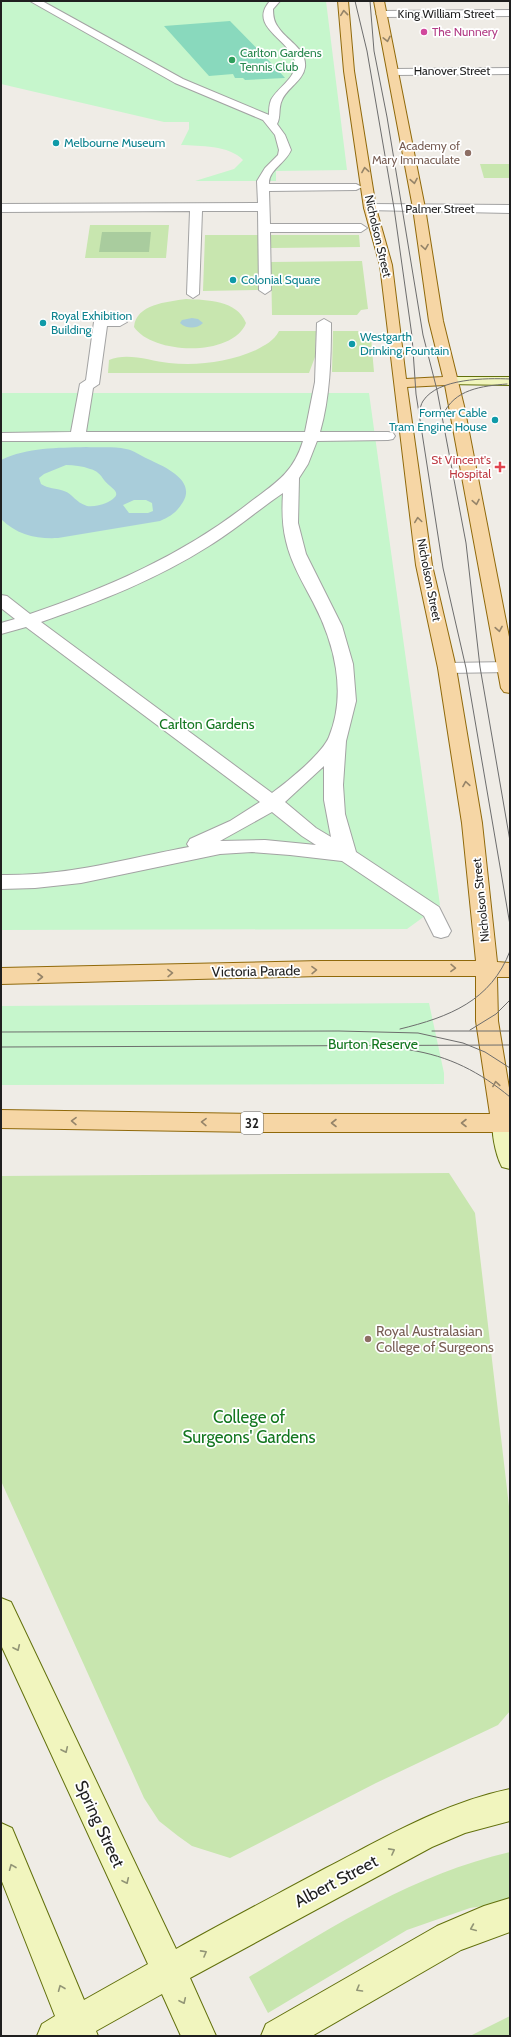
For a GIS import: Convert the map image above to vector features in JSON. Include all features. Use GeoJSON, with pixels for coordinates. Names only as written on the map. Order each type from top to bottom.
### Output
{"type":"FeatureCollection","features":[{"type":"Feature","properties":{"kind":"main road","name":"Nicholson Street"},"geometry":{"type":"LineString","coordinates":[[343,1],[349,71],[370,208],[386,265],[424,565],[448,668],[479,874],[487,968],[487,1021],[506,1123]]}},
{"type":"Feature","properties":{"kind":"main road"},"geometry":{"type":"LineString","coordinates":[[379,1],[394,72],[419,208],[436,321],[457,406],[508,667],[510,688]]}},
{"type":"Feature","properties":{"kind":"main road"},"geometry":{"type":"LineString","coordinates":[[400,383],[450,381]]}},
{"type":"Feature","properties":{"kind":"main road","name":"Victoria Parade"},"geometry":{"type":"LineString","coordinates":[[1,976],[354,969],[487,968],[510,970]]}},
{"type":"Feature","properties":{"kind":"main road","name":"32"},"geometry":{"type":"LineString","coordinates":[[1,1119],[506,1123]]}},
{"type":"Feature","properties":{"kind":"street"},"geometry":{"type":"LineString","coordinates":[[35,1],[178,81],[235,106],[267,118],[273,123],[280,134],[285,150],[283,156],[264,176],[265,290]]}},
{"type":"Feature","properties":{"kind":"street"},"geometry":{"type":"LineString","coordinates":[[273,123],[274,106],[277,99],[299,72],[300,63],[296,54],[288,43],[269,24],[268,9],[276,1]]}},
{"type":"Feature","properties":{"kind":"street","name":"King William Street"},"geometry":{"type":"LineString","coordinates":[[382,14],[510,13]]}},
{"type":"Feature","properties":{"kind":"street","name":"Hanover Street"},"geometry":{"type":"LineString","coordinates":[[394,72],[510,71]]}},
{"type":"Feature","properties":{"kind":"street"},"geometry":{"type":"LineString","coordinates":[[264,188],[356,187]]}},
{"type":"Feature","properties":{"kind":"street"},"geometry":{"type":"LineString","coordinates":[[1,208],[264,207]]}},
{"type":"Feature","properties":{"kind":"street"},"geometry":{"type":"LineString","coordinates":[[193,294],[196,208]]}},
{"type":"Feature","properties":{"kind":"street","name":"Palmer Street"},"geometry":{"type":"LineString","coordinates":[[370,208],[510,209]]}},
{"type":"Feature","properties":{"kind":"street"},"geometry":{"type":"LineString","coordinates":[[265,228],[361,228]]}},
{"type":"Feature","properties":{"kind":"street"},"geometry":{"type":"LineString","coordinates":[[78,437],[101,322],[120,322]]}},
{"type":"Feature","properties":{"kind":"street"},"geometry":{"type":"LineString","coordinates":[[1,629],[76,604],[166,566],[240,520],[291,478],[312,436],[322,373],[324,323]]}},
{"type":"Feature","properties":{"kind":"street"},"geometry":{"type":"LineString","coordinates":[[450,381],[510,381]]}},
{"type":"Feature","properties":{"kind":"street"},"geometry":{"type":"LineString","coordinates":[[1,437],[388,436]]}},
{"type":"Feature","properties":{"kind":"street"},"geometry":{"type":"LineString","coordinates":[[291,478],[291,529],[305,568],[334,626],[343,660],[348,690],[344,720],[337,740],[333,773],[334,797],[340,840],[348,856]]}},
{"type":"Feature","properties":{"kind":"street"},"geometry":{"type":"LineString","coordinates":[[1,600],[272,802],[309,832],[380,875],[432,912],[441,931]]}},
{"type":"Feature","properties":{"kind":"street"},"geometry":{"type":"LineString","coordinates":[[448,668],[508,667]]}},
{"type":"Feature","properties":{"kind":"street"},"geometry":{"type":"LineString","coordinates":[[155,860],[214,837],[246,820],[298,783],[323,759],[337,740]]}},
{"type":"Feature","properties":{"kind":"street"},"geometry":{"type":"LineString","coordinates":[[1,882],[19,882],[92,875],[209,849],[240,846],[275,846],[348,856]]}},
{"type":"Feature","properties":{"kind":"street","name":"Nicholson Street"},"geometry":{"type":"LineString","coordinates":[[506,1123],[510,1160]]}},
{"type":"Feature","properties":{"kind":"street","name":"Spring Street"},"geometry":{"type":"LineString","coordinates":[[1,1612],[199,2036]]}},
{"type":"Feature","properties":{"kind":"street","name":"Albert Street"},"geometry":{"type":"LineString","coordinates":[[70,2032],[170,1972],[287,1907],[421,1836],[475,1814],[510,1805]]}},
{"type":"Feature","properties":{"kind":"street"},"geometry":{"type":"LineString","coordinates":[[1,1839],[70,2032]]}},
{"type":"Feature","properties":{"kind":"street"},"geometry":{"type":"LineString","coordinates":[[278,2036],[449,1938],[484,1923],[510,1915]]}},
{"type":"Feature","properties":{"kind":"green space"},"geometry":{"type":"Polygon","coordinates":[[[1,1],[326,1],[347,170],[276,171],[276,181],[195,181],[234,169],[243,160],[230,151],[214,147],[181,145],[189,129],[189,122],[164,122],[1,84],[1,1]]]}},
{"type":"Feature","properties":{"kind":"green space","name":"Carlton Gardens Tennis Club"},"geometry":{"type":"Polygon","coordinates":[[[230,21],[285,78],[245,80],[243,78],[235,78],[233,74],[209,76],[164,26],[230,21]]]}},
{"type":"Feature","properties":{"kind":"green space"},"geometry":{"type":"Polygon","coordinates":[[[480,164],[510,164],[510,178],[484,178],[480,164]]]}},
{"type":"Feature","properties":{"kind":"green space"},"geometry":{"type":"Polygon","coordinates":[[[90,225],[169,225],[166,258],[85,258],[90,225]]]}},
{"type":"Feature","properties":{"kind":"green space"},"geometry":{"type":"Polygon","coordinates":[[[102,232],[151,232],[149,252],[99,252],[102,232]]]}},
{"type":"Feature","properties":{"kind":"green space"},"geometry":{"type":"Polygon","coordinates":[[[205,235],[260,235],[261,290],[203,291],[205,235]]]}},
{"type":"Feature","properties":{"kind":"green space"},"geometry":{"type":"Polygon","coordinates":[[[270,235],[359,235],[360,247],[271,248],[270,235]]]}},
{"type":"Feature","properties":{"kind":"green space"},"geometry":{"type":"Polygon","coordinates":[[[362,261],[368,309],[361,310],[357,315],[272,315],[271,262],[362,261]]]}},
{"type":"Feature","properties":{"kind":"green space"},"geometry":{"type":"Polygon","coordinates":[[[186,299],[212,301],[229,306],[242,315],[246,323],[238,334],[226,342],[210,347],[192,348],[174,347],[158,343],[144,336],[134,327],[136,319],[140,313],[146,309],[162,303],[186,299]]]}},
{"type":"Feature","properties":{"kind":"green space"},"geometry":{"type":"Polygon","coordinates":[[[279,331],[316,331],[315,357],[309,373],[108,373],[109,360],[124,357],[180,364],[213,362],[235,358],[256,350],[266,344],[275,337],[279,331]]]}},
{"type":"Feature","properties":{"kind":"green space"},"geometry":{"type":"Polygon","coordinates":[[[333,331],[358,331],[360,335],[371,338],[374,372],[332,372],[333,331]]]}},
{"type":"Feature","properties":{"kind":"green space","name":"Carlton Gardens"},"geometry":{"type":"Polygon","coordinates":[[[1,393],[369,393],[440,905],[407,929],[1,930],[1,393]]]}},
{"type":"Feature","properties":{"kind":"green space","name":"Burton Reserve"},"geometry":{"type":"Polygon","coordinates":[[[429,1003],[444,1073],[444,1084],[1,1085],[1,1006],[429,1003]]]}},
{"type":"Feature","properties":{"kind":"green space","name":"College of Surgeons' Gardens"},"geometry":{"type":"Polygon","coordinates":[[[449,1173],[475,1213],[510,1515],[510,1711],[498,1725],[376,1783],[230,1858],[192,1846],[159,1821],[144,1798],[1,1481],[1,1176],[449,1173]]]}},
{"type":"Feature","properties":{"kind":"green space"},"geometry":{"type":"Polygon","coordinates":[[[510,1852],[510,1902],[470,1908],[407,1930],[268,2013],[249,1977],[343,1921],[407,1888],[474,1862],[510,1852]]]}},
{"type":"Feature","properties":{"kind":"green space"},"geometry":{"type":"Polygon","coordinates":[[[510,2016],[510,2036],[470,2036],[510,2016]]]}},
{"type":"Feature","properties":{"kind":"water"},"geometry":{"type":"Polygon","coordinates":[[[192,318],[198,319],[203,323],[192,328],[180,323],[182,320],[192,318]]]}},
{"type":"Feature","properties":{"kind":"water"},"geometry":{"type":"Polygon","coordinates":[[[111,447],[126,449],[170,470],[177,475],[185,487],[186,494],[183,502],[173,514],[160,521],[58,538],[42,538],[27,535],[14,529],[1,519],[1,460],[32,450],[111,447]],[[66,465],[44,474],[39,478],[41,484],[46,487],[67,492],[87,506],[104,504],[115,497],[116,492],[96,472],[81,466],[66,465]],[[134,500],[123,505],[129,513],[148,513],[153,511],[152,503],[146,500],[134,500]]]}},
{"type":"Feature","properties":{"kind":"tram line"},"geometry":{"type":"LineString","coordinates":[[355,1],[367,51],[394,208],[412,336],[416,394],[443,568],[466,668],[510,925]]}},
{"type":"Feature","properties":{"kind":"tram line"},"geometry":{"type":"LineString","coordinates":[[370,1],[374,51],[387,117],[423,335],[437,390]]}},
{"type":"Feature","properties":{"kind":"tram line"},"geometry":{"type":"LineString","coordinates":[[437,390],[451,384],[476,379],[510,379]]}},
{"type":"Feature","properties":{"kind":"tram line"},"geometry":{"type":"LineString","coordinates":[[443,415],[448,406],[461,394],[470,390],[488,386],[507,384]]}},
{"type":"Feature","properties":{"kind":"tram line"},"geometry":{"type":"LineString","coordinates":[[419,413],[423,401],[430,393],[437,390]]}},
{"type":"Feature","properties":{"kind":"tram line"},"geometry":{"type":"LineString","coordinates":[[437,390],[466,543],[480,667],[510,841]]}},
{"type":"Feature","properties":{"kind":"tram line"},"geometry":{"type":"LineString","coordinates":[[400,1029],[435,1019],[466,1004],[492,983],[502,968],[510,951]]}},
{"type":"Feature","properties":{"kind":"tram line"},"geometry":{"type":"LineString","coordinates":[[470,1030],[496,1014],[510,1000]]}},
{"type":"Feature","properties":{"kind":"tram line"},"geometry":{"type":"LineString","coordinates":[[1,1032],[339,1031],[418,1033],[468,1045]]}},
{"type":"Feature","properties":{"kind":"tram line"},"geometry":{"type":"LineString","coordinates":[[432,1031],[510,1031]]}},
{"type":"Feature","properties":{"kind":"tram line"},"geometry":{"type":"LineString","coordinates":[[1,1047],[468,1045]]}},
{"type":"Feature","properties":{"kind":"tram line"},"geometry":{"type":"LineString","coordinates":[[468,1045],[485,1052],[510,1068]]}},
{"type":"Feature","properties":{"kind":"tram line"},"geometry":{"type":"LineString","coordinates":[[468,1045],[510,1045]]}},
{"type":"Feature","properties":{"kind":"tram line"},"geometry":{"type":"LineString","coordinates":[[410,1050],[438,1056],[463,1066],[487,1080],[510,1097]]}},
{"type":"Feature","properties":{"kind":"place","name":"The Nunnery"},"geometry":{"type":"Point","coordinates":[424,32]}},
{"type":"Feature","properties":{"kind":"place","name":"Carlton Gardens Tennis Club"},"geometry":{"type":"Point","coordinates":[232,60]}},
{"type":"Feature","properties":{"kind":"place","name":"Melbourne Museum"},"geometry":{"type":"Point","coordinates":[56,143]}},
{"type":"Feature","properties":{"kind":"place","name":"Academy of Mary Immaculate"},"geometry":{"type":"Point","coordinates":[468,153]}},
{"type":"Feature","properties":{"kind":"place","name":"Colonial Square"},"geometry":{"type":"Point","coordinates":[233,280]}},
{"type":"Feature","properties":{"kind":"place","name":"Royal Exhibition Building"},"geometry":{"type":"Point","coordinates":[43,323]}},
{"type":"Feature","properties":{"kind":"place","name":"Westgarth Drinking Fountain"},"geometry":{"type":"Point","coordinates":[352,344]}},
{"type":"Feature","properties":{"kind":"place","name":"Former Cable Tram Engine House"},"geometry":{"type":"Point","coordinates":[495,420]}},
{"type":"Feature","properties":{"kind":"place","name":"St Vincent's Hospital"},"geometry":{"type":"Point","coordinates":[500,467]}},
{"type":"Feature","properties":{"kind":"place","name":"Royal Australasian College of Surgeons"},"geometry":{"type":"Point","coordinates":[368,1339]}}]}
